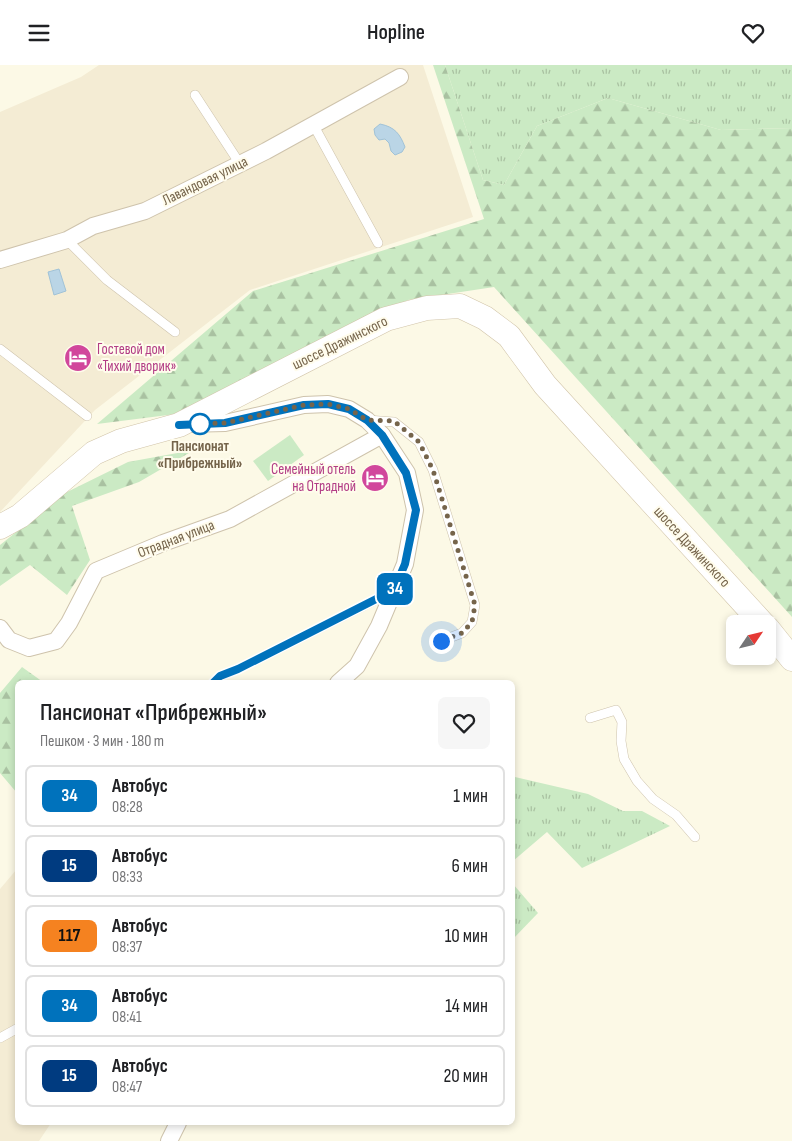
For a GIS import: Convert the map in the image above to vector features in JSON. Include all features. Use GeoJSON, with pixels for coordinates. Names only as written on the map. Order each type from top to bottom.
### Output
{"type":"FeatureCollection","features":[{"type":"Feature","properties":{"kind":"main road","name":"шоссе Дражинского"},"geometry":{"type":"LineString","coordinates":[[0,527],[20,516],[94,453],[121,441],[179,425],[386,319],[427,308],[460,306],[485,318],[509,336],[545,385],[755,615]]}},
{"type":"Feature","properties":{"kind":"main road"},"geometry":{"type":"LineString","coordinates":[[776,639],[792,659]]}},
{"type":"Feature","properties":{"kind":"street","name":"Лавандовая улица"},"geometry":{"type":"LineString","coordinates":[[0,260],[67,240],[93,226],[145,211],[314,126],[400,77]]}},
{"type":"Feature","properties":{"kind":"street"},"geometry":{"type":"LineString","coordinates":[[179,425],[225,423],[304,405],[328,404],[349,409],[367,420],[382,435],[406,473],[416,510],[405,564],[379,626],[358,665],[344,680]]}},
{"type":"Feature","properties":{"kind":"street","name":"Отрадная улица"},"geometry":{"type":"LineString","coordinates":[[0,627],[9,640],[29,648],[56,641],[69,623],[96,571],[163,543],[230,519],[382,435]]}},
{"type":"Feature","properties":{"kind":"street"},"geometry":{"type":"LineString","coordinates":[[169,1141],[177,1125]]}},
{"type":"Feature","properties":{"kind":"lane"},"geometry":{"type":"LineString","coordinates":[[195,95],[240,164]]}},
{"type":"Feature","properties":{"kind":"lane"},"geometry":{"type":"LineString","coordinates":[[314,126],[378,243]]}},
{"type":"Feature","properties":{"kind":"lane"},"geometry":{"type":"LineString","coordinates":[[67,240],[107,280],[175,332]]}},
{"type":"Feature","properties":{"kind":"lane"},"geometry":{"type":"LineString","coordinates":[[0,349],[87,417]]}},
{"type":"Feature","properties":{"kind":"lane"},"geometry":{"type":"LineString","coordinates":[[367,420],[394,421],[419,442],[433,470],[475,605],[472,622],[462,633],[441,641]]}},
{"type":"Feature","properties":{"kind":"lane"},"geometry":{"type":"LineString","coordinates":[[216,680],[220,676],[238,669],[394,590]]}},
{"type":"Feature","properties":{"kind":"lane"},"geometry":{"type":"LineString","coordinates":[[590,718],[616,710],[622,722],[621,741],[624,759],[637,781],[654,799],[676,815],[695,837]]}},
{"type":"Feature","properties":{"kind":"lane"},"geometry":{"type":"LineString","coordinates":[[0,1038],[15,1030]]}},
{"type":"Feature","properties":{"kind":"shaded area"},"geometry":{"type":"Polygon","coordinates":[[[99,65],[423,65],[473,217],[250,290],[95,410],[0,512],[0,112],[81,77],[99,65]]]}},
{"type":"Feature","properties":{"kind":"shaded area"},"geometry":{"type":"Polygon","coordinates":[[[15,871],[15,1125],[50,1125],[39,1141],[0,1141],[0,889],[15,871]]]}},
{"type":"Feature","properties":{"kind":"green space"},"geometry":{"type":"Polygon","coordinates":[[[433,65],[445,65],[483,180],[504,185],[537,126],[608,98],[721,130],[792,128],[792,617],[494,287],[408,300],[192,412],[97,424],[253,291],[484,219],[433,65]]]}},
{"type":"Feature","properties":{"kind":"green space"},"geometry":{"type":"Polygon","coordinates":[[[445,65],[792,65],[792,128],[721,130],[608,98],[537,126],[504,185],[483,180],[445,65]]]}},
{"type":"Feature","properties":{"kind":"green space"},"geometry":{"type":"Polygon","coordinates":[[[290,435],[304,455],[268,481],[253,461],[290,435]]]}},
{"type":"Feature","properties":{"kind":"green space"},"geometry":{"type":"Polygon","coordinates":[[[194,450],[139,482],[72,506],[90,560],[67,595],[30,565],[0,586],[0,545],[65,493],[128,462],[194,450]]]}},
{"type":"Feature","properties":{"kind":"green space"},"geometry":{"type":"Polygon","coordinates":[[[22,667],[40,680],[15,680],[15,791],[0,773],[0,693],[22,667]]]}},
{"type":"Feature","properties":{"kind":"green space"},"geometry":{"type":"Polygon","coordinates":[[[515,777],[588,794],[623,811],[642,811],[670,826],[582,868],[547,832],[515,859],[515,777]]]}},
{"type":"Feature","properties":{"kind":"green space"},"geometry":{"type":"Polygon","coordinates":[[[515,886],[538,913],[515,937],[515,886]]]}},
{"type":"Feature","properties":{"kind":"water"},"geometry":{"type":"Polygon","coordinates":[[[380,124],[390,127],[399,135],[405,147],[402,152],[395,155],[385,139],[379,140],[375,135],[374,129],[380,124]]]}},
{"type":"Feature","properties":{"kind":"water"},"geometry":{"type":"Polygon","coordinates":[[[59,269],[66,291],[54,295],[48,272],[59,269]]]}},
{"type":"Feature","properties":{"kind":"bus line","name":"34"},"geometry":{"type":"LineString","coordinates":[[179,425],[225,423],[304,405],[328,404],[349,409],[367,420],[382,435],[406,473],[416,510],[405,564],[394,590],[238,669],[220,676],[216,680]]}},
{"type":"Feature","properties":{"kind":"place","name":"Гостевой дом «Тихий дворик»"},"geometry":{"type":"Point","coordinates":[78,358]}},
{"type":"Feature","properties":{"kind":"place","name":"Пансионат «Прибрежный»"},"geometry":{"type":"Point","coordinates":[200,424]}},
{"type":"Feature","properties":{"kind":"place","name":"Семейный отель на Отрадной"},"geometry":{"type":"Point","coordinates":[375,478]}},
{"type":"Feature","properties":{"kind":"route"},"geometry":{"type":"LineString","coordinates":[[200,424],[194,424],[225,423],[304,405],[328,404],[349,409],[367,420],[394,421],[419,442],[433,470],[475,605],[472,622],[462,633],[441,641]]}}]}
